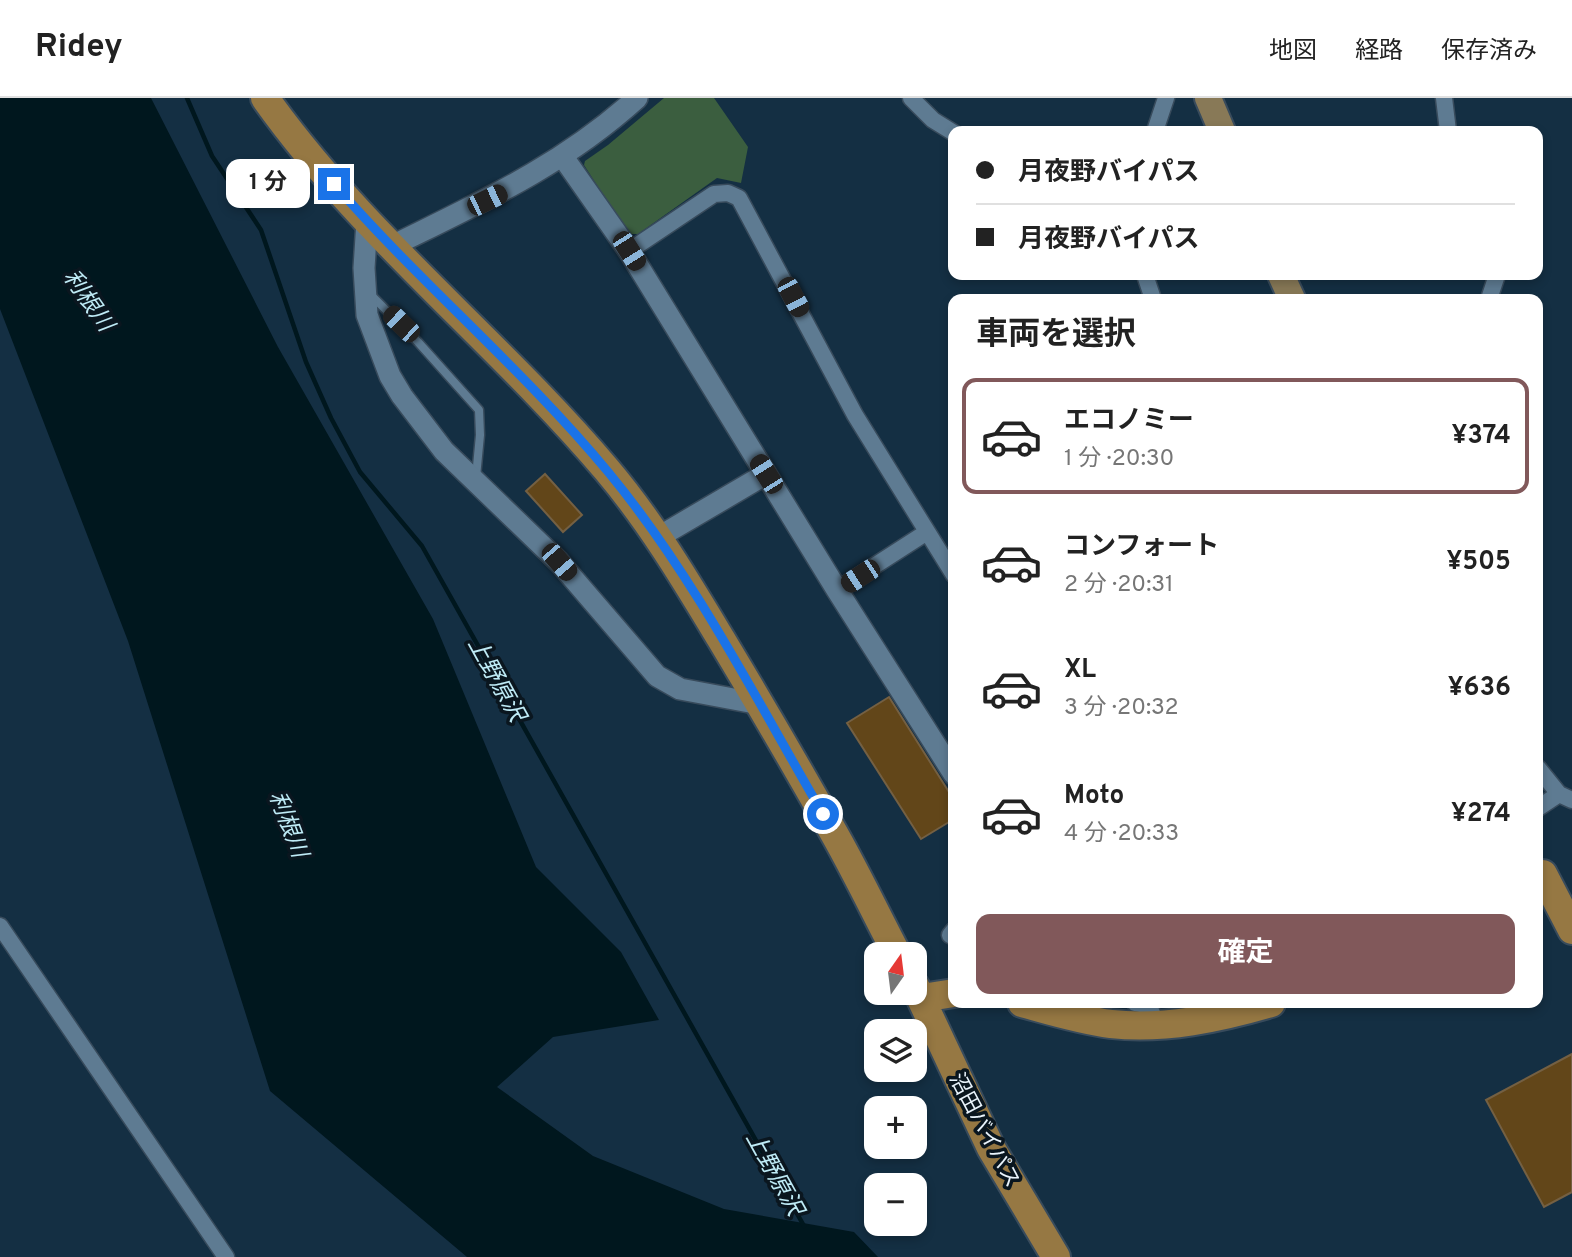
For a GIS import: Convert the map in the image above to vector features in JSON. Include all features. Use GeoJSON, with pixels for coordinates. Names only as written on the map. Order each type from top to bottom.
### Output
{"type":"FeatureCollection","features":[{"type":"Feature","properties":{"kind":"highway"},"geometry":{"type":"LineString","coordinates":[[265,98],[301,147],[367,221],[573,432],[625,494],[696,597],[760,704],[836,836],[891,942]]}},
{"type":"Feature","properties":{"kind":"highway"},"geometry":{"type":"LineString","coordinates":[[1543,877],[1572,930]]}},
{"type":"Feature","properties":{"kind":"highway"},"geometry":{"type":"LineString","coordinates":[[928,992],[948,993]]}},
{"type":"Feature","properties":{"kind":"highway","name":"沼田バイパス"},"geometry":{"type":"LineString","coordinates":[[925,1005],[991,1148],[1056,1257]]}},
{"type":"Feature","properties":{"kind":"highway"},"geometry":{"type":"LineString","coordinates":[[1041,1008],[1089,1021],[1157,1025],[1204,1019],[1250,1008]]}},
{"type":"Feature","properties":{"kind":"main road"},"geometry":{"type":"LineString","coordinates":[[1208,98],[1220,126]]}},
{"type":"Feature","properties":{"kind":"street"},"geometry":{"type":"LineString","coordinates":[[392,246],[511,188],[563,157],[605,127],[637,98]]}},
{"type":"Feature","properties":{"kind":"street"},"geometry":{"type":"LineString","coordinates":[[911,98],[933,120],[948,130]]}},
{"type":"Feature","properties":{"kind":"street"},"geometry":{"type":"LineString","coordinates":[[1157,126],[1166,98]]}},
{"type":"Feature","properties":{"kind":"street"},"geometry":{"type":"LineString","coordinates":[[1444,98],[1447,126]]}},
{"type":"Feature","properties":{"kind":"street"},"geometry":{"type":"LineString","coordinates":[[563,157],[629,251],[837,590],[948,765]]}},
{"type":"Feature","properties":{"kind":"street"},"geometry":{"type":"LineString","coordinates":[[629,251],[713,194],[728,193],[739,198],[855,415],[948,565]]}},
{"type":"Feature","properties":{"kind":"street"},"geometry":{"type":"LineString","coordinates":[[367,221],[365,290],[368,315],[390,376],[429,433],[475,484],[559,562],[657,676],[680,689],[760,704]]}},
{"type":"Feature","properties":{"kind":"street"},"geometry":{"type":"LineString","coordinates":[[657,538],[766,474]]}},
{"type":"Feature","properties":{"kind":"street"},"geometry":{"type":"LineString","coordinates":[[837,590],[927,532]]}},
{"type":"Feature","properties":{"kind":"street"},"geometry":{"type":"LineString","coordinates":[[1543,773],[1566,797],[1543,806]]}},
{"type":"Feature","properties":{"kind":"street"},"geometry":{"type":"LineString","coordinates":[[0,926],[226,1257]]}},
{"type":"Feature","properties":{"kind":"street"},"geometry":{"type":"LineString","coordinates":[[1150,1008],[1157,1025]]}},
{"type":"Feature","properties":{"kind":"lane"},"geometry":{"type":"LineString","coordinates":[[365,290],[418,342],[479,410],[480,435],[475,484]]}},
{"type":"Feature","properties":{"kind":"green space"},"geometry":{"type":"Polygon","coordinates":[[[664,98],[714,98],[748,147],[741,183],[717,178],[638,234],[628,234],[584,165],[585,161],[664,98]]]}},
{"type":"Feature","properties":{"kind":"water","name":"利根川"},"geometry":{"type":"Polygon","coordinates":[[[0,98],[151,98],[278,347],[433,619],[536,867],[621,952],[659,1020],[553,1037],[497,1087],[593,1156],[724,1209],[854,1232],[878,1257],[467,1257],[270,1091],[128,641],[0,309],[0,98]]]}},
{"type":"Feature","properties":{"kind":"building"},"geometry":{"type":"Polygon","coordinates":[[[545,474],[582,515],[563,532],[526,491],[545,474]]]}},
{"type":"Feature","properties":{"kind":"building"},"geometry":{"type":"Polygon","coordinates":[[[889,697],[948,790],[948,823],[921,839],[847,723],[889,697]]]}},
{"type":"Feature","properties":{"kind":"building"},"geometry":{"type":"Polygon","coordinates":[[[1572,1054],[1572,1192],[1544,1207],[1486,1100],[1572,1054]]]}},
{"type":"Feature","properties":{"kind":"waterway","name":"上野原沢"},"geometry":{"type":"LineString","coordinates":[[187,98],[212,156],[261,230],[306,362],[331,418],[360,472],[422,546],[804,1226]]}},
{"type":"Feature","properties":{"kind":"route"},"geometry":{"type":"LineString","coordinates":[[334,184],[350,204],[534,390],[634,504],[696,597],[823,814]]}}]}
